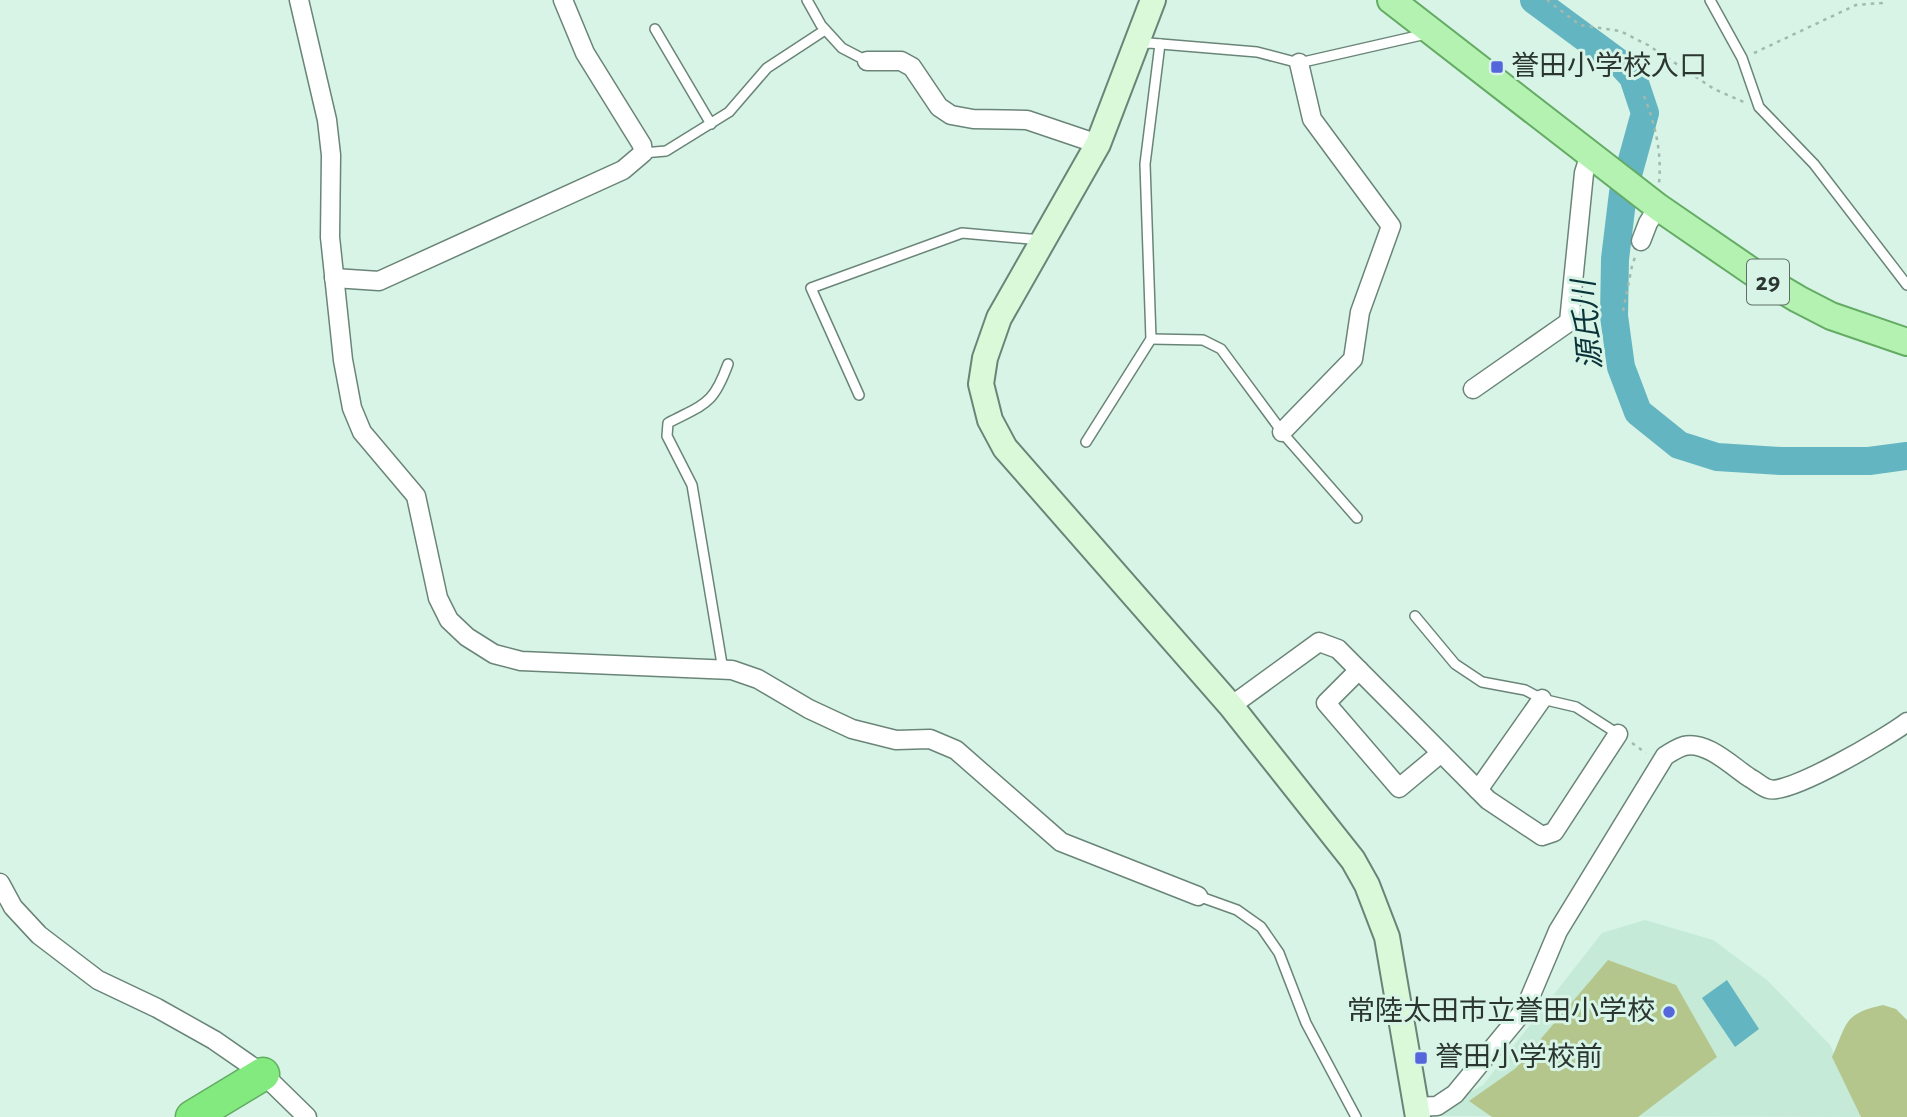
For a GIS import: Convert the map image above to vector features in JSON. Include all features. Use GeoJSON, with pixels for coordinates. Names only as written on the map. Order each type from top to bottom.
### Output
{"type":"FeatureCollection","features":[{"type":"Feature","properties":{"kind":"highway"},"geometry":{"type":"LineString","coordinates":[[192,1117],[263,1074]]}},
{"type":"Feature","properties":{"kind":"main road","name":"29"},"geometry":{"type":"LineString","coordinates":[[1391,0],[1651,201],[1754,273],[1831,316],[1907,342]]}},
{"type":"Feature","properties":{"kind":"street"},"geometry":{"type":"LineString","coordinates":[[299,0],[327,120],[331,155],[330,237],[343,360],[352,408],[362,432],[416,496],[438,598],[449,620],[467,637],[494,654],[521,661],[732,670],[758,678],[809,709],[852,729],[896,740],[930,739],[956,750],[1061,842],[1198,896]]}},
{"type":"Feature","properties":{"kind":"street"},"geometry":{"type":"LineString","coordinates":[[334,278],[379,281],[623,170],[643,153],[642,145],[585,52],[563,0]]}},
{"type":"Feature","properties":{"kind":"street"},"geometry":{"type":"LineString","coordinates":[[1153,0],[1148,45],[1098,144],[999,318],[985,358],[981,384],[990,420],[1005,448],[1231,706],[1337,840],[1367,885],[1387,937],[1417,1112],[1437,1106],[1455,1094],[1525,1009],[1558,931],[1665,756],[1683,746],[1705,748],[1769,790],[1782,790],[1839,762],[1907,722]]}},
{"type":"Feature","properties":{"kind":"street"},"geometry":{"type":"LineString","coordinates":[[867,61],[901,61],[912,67],[939,107],[951,115],[973,120],[1027,120],[1098,144]]}},
{"type":"Feature","properties":{"kind":"street"},"geometry":{"type":"LineString","coordinates":[[1282,432],[1353,359],[1360,312],[1391,226],[1312,119],[1299,63]]}},
{"type":"Feature","properties":{"kind":"street"},"geometry":{"type":"LineString","coordinates":[[1473,389],[1569,322],[1584,173],[1594,157]]}},
{"type":"Feature","properties":{"kind":"street"},"geometry":{"type":"LineString","coordinates":[[1641,242],[1648,223],[1651,201]]}},
{"type":"Feature","properties":{"kind":"street"},"geometry":{"type":"LineString","coordinates":[[1231,706],[1319,642],[1338,649],[1488,800],[1542,836],[1553,832],[1618,734]]}},
{"type":"Feature","properties":{"kind":"street"},"geometry":{"type":"LineString","coordinates":[[1359,670],[1326,703],[1399,788],[1441,753]]}},
{"type":"Feature","properties":{"kind":"street"},"geometry":{"type":"LineString","coordinates":[[1478,790],[1542,699]]}},
{"type":"Feature","properties":{"kind":"street"},"geometry":{"type":"LineString","coordinates":[[0,883],[13,908],[39,935],[98,979],[214,1040],[263,1074],[307,1117]]}},
{"type":"Feature","properties":{"kind":"lane"},"geometry":{"type":"LineString","coordinates":[[807,0],[825,30],[842,48],[867,61]]}},
{"type":"Feature","properties":{"kind":"lane"},"geometry":{"type":"LineString","coordinates":[[1710,0],[1742,58],[1759,107],[1814,164],[1907,285]]}},
{"type":"Feature","properties":{"kind":"lane"},"geometry":{"type":"LineString","coordinates":[[655,29],[711,124]]}},
{"type":"Feature","properties":{"kind":"lane"},"geometry":{"type":"LineString","coordinates":[[643,153],[666,151],[729,112],[767,68],[825,30]]}},
{"type":"Feature","properties":{"kind":"lane"},"geometry":{"type":"LineString","coordinates":[[1086,442],[1151,339],[1145,164],[1148,45],[1257,52],[1299,63],[1433,32]]}},
{"type":"Feature","properties":{"kind":"lane"},"geometry":{"type":"LineString","coordinates":[[859,396],[811,288],[962,233],[1043,240]]}},
{"type":"Feature","properties":{"kind":"lane"},"geometry":{"type":"LineString","coordinates":[[1151,339],[1203,340],[1221,349],[1282,432],[1357,518]]}},
{"type":"Feature","properties":{"kind":"lane"},"geometry":{"type":"LineString","coordinates":[[723,670],[692,485],[667,436],[668,423],[708,402],[719,390],[729,364]]}},
{"type":"Feature","properties":{"kind":"lane"},"geometry":{"type":"LineString","coordinates":[[1415,616],[1455,664],[1482,682],[1525,690],[1542,699],[1576,707],[1618,734]]}},
{"type":"Feature","properties":{"kind":"lane"},"geometry":{"type":"LineString","coordinates":[[1198,896],[1237,910],[1261,927],[1279,953],[1306,1023],[1356,1117]]}},
{"type":"Feature","properties":{"kind":"path"},"geometry":{"type":"LineString","coordinates":[[1547,0],[1580,25],[1620,31],[1648,45],[1714,89],[1759,107]]}},
{"type":"Feature","properties":{"kind":"path"},"geometry":{"type":"LineString","coordinates":[[1742,58],[1856,5],[1882,3],[1886,0]]}},
{"type":"Feature","properties":{"kind":"path"},"geometry":{"type":"LineString","coordinates":[[1644,96],[1653,120],[1661,162],[1657,194],[1651,201]]}},
{"type":"Feature","properties":{"kind":"path"},"geometry":{"type":"LineString","coordinates":[[1623,311],[1632,266],[1641,242]]}},
{"type":"Feature","properties":{"kind":"path"},"geometry":{"type":"LineString","coordinates":[[1618,734],[1661,763]]}},
{"type":"Feature","properties":{"kind":"shaded area","name":"常陸太田市立誉田小学校"},"geometry":{"type":"Polygon","coordinates":[[[1645,920],[1713,940],[1767,980],[1830,1045],[1860,1117],[1427,1116],[1483,1085],[1602,933],[1645,920]]]}},
{"type":"Feature","properties":{"kind":"green space"},"geometry":{"type":"Polygon","coordinates":[[[1608,960],[1676,985],[1717,1057],[1638,1117],[1492,1117],[1469,1101],[1516,1068],[1608,960]]]}},
{"type":"Feature","properties":{"kind":"green space"},"geometry":{"type":"Polygon","coordinates":[[[1883,1005],[1896,1009],[1907,1020],[1907,1117],[1861,1117],[1832,1057],[1848,1021],[1860,1012],[1883,1005]]]}},
{"type":"Feature","properties":{"kind":"water"},"geometry":{"type":"Polygon","coordinates":[[[1727,980],[1759,1029],[1735,1047],[1702,998],[1727,980]]]}},
{"type":"Feature","properties":{"kind":"waterway","name":"源氏川"},"geometry":{"type":"LineString","coordinates":[[1534,0],[1622,65],[1633,77],[1645,113],[1623,193],[1615,259],[1614,316],[1621,367],[1638,412],[1679,445],[1717,457],[1781,461],[1869,461],[1907,456]]}},
{"type":"Feature","properties":{"kind":"place","name":"誉田小学校入口"},"geometry":{"type":"Point","coordinates":[1497,67]}},
{"type":"Feature","properties":{"kind":"place","name":"常陸太田市立誉田小学校"},"geometry":{"type":"Point","coordinates":[1669,1012]}},
{"type":"Feature","properties":{"kind":"place","name":"誉田小学校前"},"geometry":{"type":"Point","coordinates":[1421,1058]}}]}
